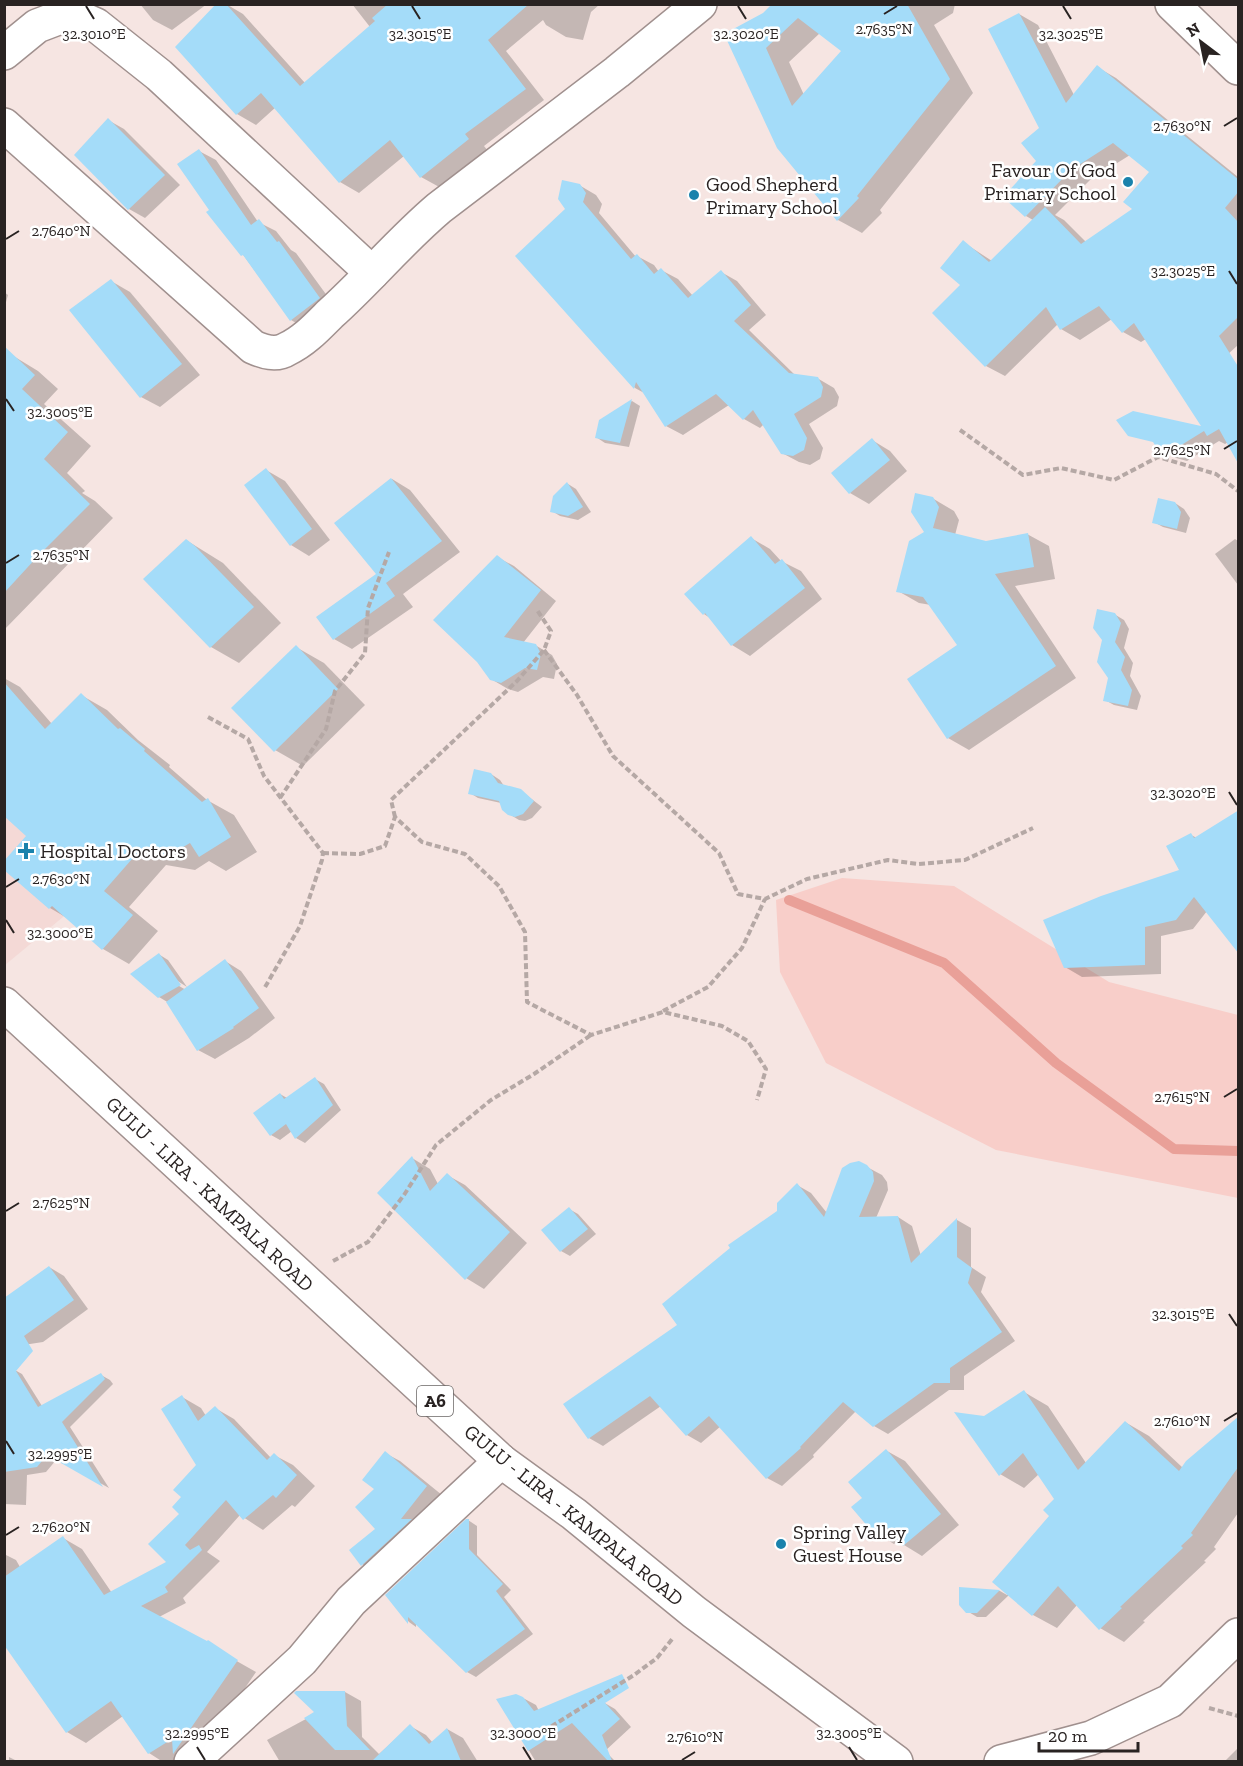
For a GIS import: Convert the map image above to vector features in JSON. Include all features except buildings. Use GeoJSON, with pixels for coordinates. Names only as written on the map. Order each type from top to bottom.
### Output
{"type":"FeatureCollection","features":[{"type":"Feature","properties":{"kind":"street"},"geometry":{"type":"LineString","coordinates":[[4,125],[253,347],[266,354],[286,350],[309,334],[413,230],[439,208],[617,72],[700,4]]}},
{"type":"Feature","properties":{"kind":"street"},"geometry":{"type":"LineString","coordinates":[[1172,4],[1239,68]]}},
{"type":"Feature","properties":{"kind":"street"},"geometry":{"type":"LineString","coordinates":[[4,54],[37,26],[57,18],[76,16],[96,25],[159,75],[372,273]]}},
{"type":"Feature","properties":{"kind":"street","name":"GULU - LIRA - KAMPALA ROAD"},"geometry":{"type":"LineString","coordinates":[[4,1004],[501,1461],[574,1514],[694,1612],[896,1761]]}},
{"type":"Feature","properties":{"kind":"street"},"geometry":{"type":"LineString","coordinates":[[191,1761],[302,1660],[351,1601],[501,1461]]}},
{"type":"Feature","properties":{"kind":"street"},"geometry":{"type":"LineString","coordinates":[[1001,1761],[1091,1738],[1170,1701],[1239,1635]]}},
{"type":"Feature","properties":{"kind":"path"},"geometry":{"type":"LineString","coordinates":[[960,430],[1023,475],[1061,468],[1114,480],[1158,456],[1216,474],[1239,491]]}},
{"type":"Feature","properties":{"kind":"path"},"geometry":{"type":"LineString","coordinates":[[280,798],[326,729],[335,691],[365,652],[368,608],[389,552]]}},
{"type":"Feature","properties":{"kind":"path"},"geometry":{"type":"LineString","coordinates":[[323,853],[360,854],[385,846],[395,817],[391,800],[517,681],[544,651],[551,632],[537,610]]}},
{"type":"Feature","properties":{"kind":"path"},"geometry":{"type":"LineString","coordinates":[[544,651],[577,695],[613,756],[719,853],[738,894],[765,899],[807,879],[888,860],[918,864],[965,860],[1033,828]]}},
{"type":"Feature","properties":{"kind":"path"},"geometry":{"type":"LineString","coordinates":[[208,717],[248,739],[264,776],[323,853],[300,926],[264,989]]}},
{"type":"Feature","properties":{"kind":"path"},"geometry":{"type":"LineString","coordinates":[[395,817],[422,842],[465,854],[499,886],[525,932],[527,1002],[591,1035]]}},
{"type":"Feature","properties":{"kind":"path"},"geometry":{"type":"LineString","coordinates":[[300,1278],[368,1242],[404,1195],[436,1145],[491,1100],[591,1035],[663,1012],[708,987],[742,948],[765,899]]}},
{"type":"Feature","properties":{"kind":"path"},"geometry":{"type":"LineString","coordinates":[[663,1012],[722,1026],[748,1041],[766,1070],[757,1100]]}},
{"type":"Feature","properties":{"kind":"path"},"geometry":{"type":"LineString","coordinates":[[536,1736],[634,1675],[657,1658],[694,1612]]}},
{"type":"Feature","properties":{"kind":"shaded area","name":"Hospital Doctors"},"geometry":{"type":"Polygon","coordinates":[[[4,808],[92,893],[5,965],[4,965],[4,808]]]}},
{"type":"Feature","properties":{"kind":"shaded area"},"geometry":{"type":"Polygon","coordinates":[[[842,878],[954,886],[1109,982],[1238,1015],[1238,1198],[996,1150],[826,1063],[780,972],[776,900],[842,878]]]}},
{"type":"Feature","properties":{"kind":"waterway"},"geometry":{"type":"LineString","coordinates":[[789,900],[944,963],[1056,1063],[1174,1149],[1238,1151]]}},
{"type":"Feature","properties":{"kind":"place","name":"Favour Of God Primary School"},"geometry":{"type":"Point","coordinates":[1128,182]}},
{"type":"Feature","properties":{"kind":"place","name":"Good Shepherd Primary School"},"geometry":{"type":"Point","coordinates":[694,195]}},
{"type":"Feature","properties":{"kind":"place","name":"Hospital Doctors"},"geometry":{"type":"Point","coordinates":[26,851]}},
{"type":"Feature","properties":{"kind":"place","name":"Spring Valley Guest House"},"geometry":{"type":"Point","coordinates":[781,1544]}}]}
